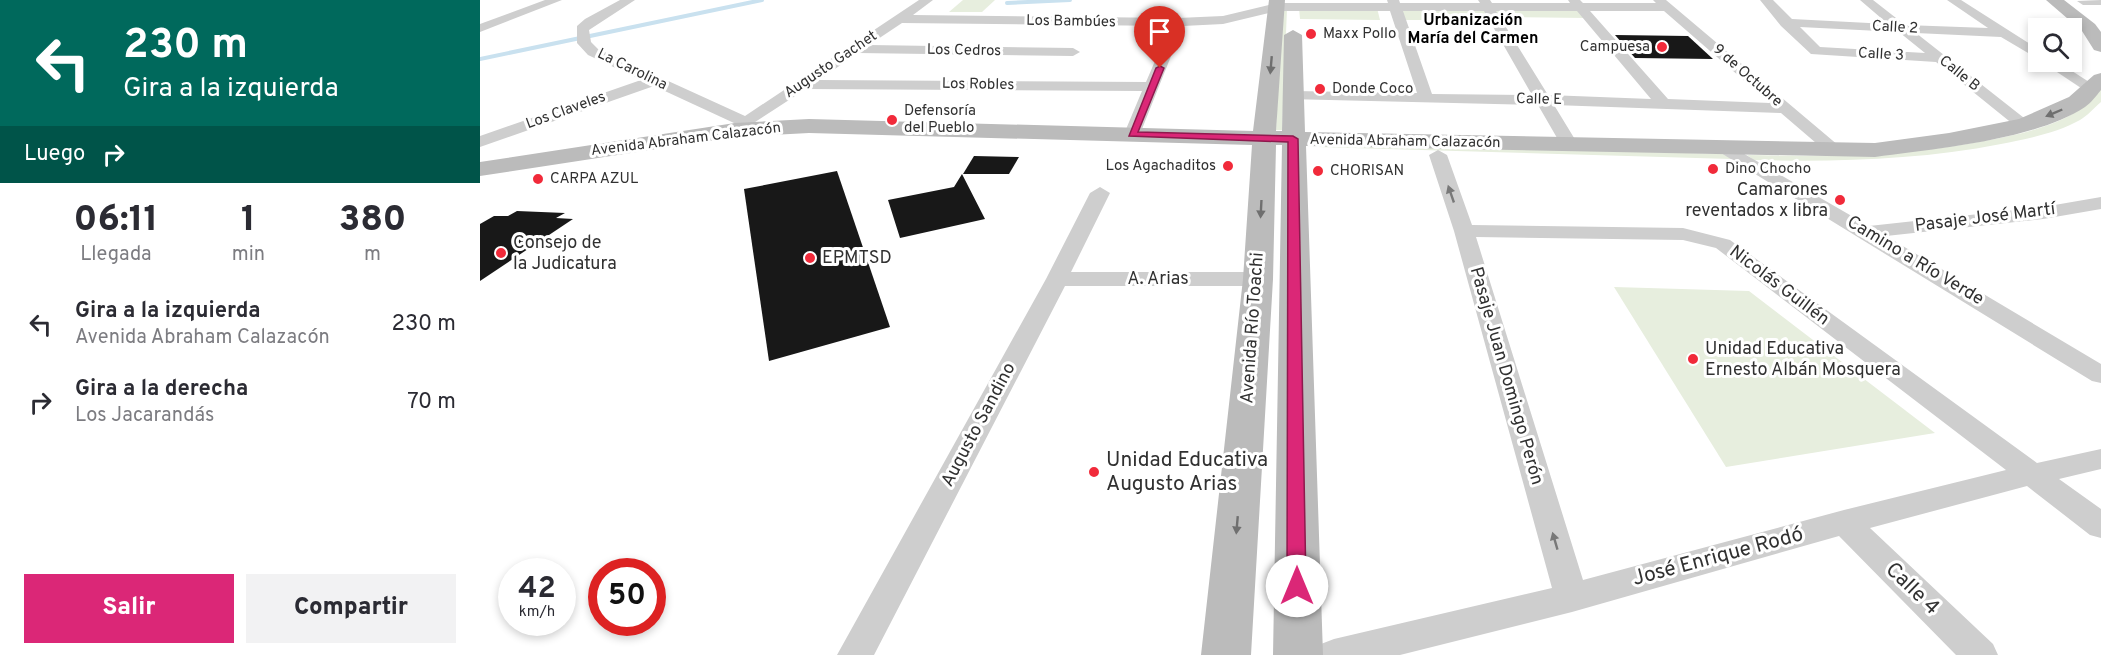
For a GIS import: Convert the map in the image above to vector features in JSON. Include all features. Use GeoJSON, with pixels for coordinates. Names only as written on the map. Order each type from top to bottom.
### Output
{"type":"FeatureCollection","features":[{"type":"Feature","properties":{"kind":"main road"},"geometry":{"type":"LineString","coordinates":[[2054,0],[2089,28],[2101,46]]}},
{"type":"Feature","properties":{"kind":"main road"},"geometry":{"type":"LineString","coordinates":[[2082,0],[2101,14]]}},
{"type":"Feature","properties":{"kind":"main road","name":"Avenida Río Toachi"},"geometry":{"type":"LineString","coordinates":[[1226,655],[1258,279],[1279,144],[1293,96],[1285,3]]}},
{"type":"Feature","properties":{"kind":"main road","name":"Avenida Río Toachi"},"geometry":{"type":"LineString","coordinates":[[1285,3],[1279,144],[1298,655]]}},
{"type":"Feature","properties":{"kind":"main road","name":"Avenida Abraham Calazacón"},"geometry":{"type":"LineString","coordinates":[[480,180],[761,138],[1836,151],[1911,146],[2025,125],[2098,93]]}},
{"type":"Feature","properties":{"kind":"main road","name":"Avenida Abraham Calazacón"},"geometry":{"type":"LineString","coordinates":[[480,169],[740,127],[854,126],[1132,134],[1438,154],[1753,163],[1887,161],[1973,151],[2033,139],[2087,120],[2098,93]]}},
{"type":"Feature","properties":{"kind":"street"},"geometry":{"type":"LineString","coordinates":[[480,28],[556,0]]}},
{"type":"Feature","properties":{"kind":"street","name":"La Carolina"},"geometry":{"type":"LineString","coordinates":[[629,0],[589,22],[583,36],[593,52],[740,127]]}},
{"type":"Feature","properties":{"kind":"street","name":"Augusto Gachet"},"geometry":{"type":"LineString","coordinates":[[740,127],[927,0]]}},
{"type":"Feature","properties":{"kind":"street"},"geometry":{"type":"LineString","coordinates":[[1766,0],[1786,22]]}},
{"type":"Feature","properties":{"kind":"street","name":"Calle B"},"geometry":{"type":"LineString","coordinates":[[1863,0],[2025,125]]}},
{"type":"Feature","properties":{"kind":"street"},"geometry":{"type":"LineString","coordinates":[[1953,0],[2028,49]]}},
{"type":"Feature","properties":{"kind":"street"},"geometry":{"type":"LineString","coordinates":[[2082,0],[2101,1]]}},
{"type":"Feature","properties":{"kind":"street","name":"Los Bambúes"},"geometry":{"type":"LineString","coordinates":[[899,19],[1083,37],[1178,22],[1223,20],[1285,3],[1394,3],[1489,13],[1577,3],[1663,3]]}},
{"type":"Feature","properties":{"kind":"street"},"geometry":{"type":"LineString","coordinates":[[1394,3],[1426,98]]}},
{"type":"Feature","properties":{"kind":"street"},"geometry":{"type":"LineString","coordinates":[[1577,3],[1664,104]]}},
{"type":"Feature","properties":{"kind":"street","name":"9 de Octubre"},"geometry":{"type":"LineString","coordinates":[[1663,3],[1836,151]]}},
{"type":"Feature","properties":{"kind":"street"},"geometry":{"type":"LineString","coordinates":[[1489,13],[1545,100],[1570,146]]}},
{"type":"Feature","properties":{"kind":"street"},"geometry":{"type":"LineString","coordinates":[[1132,134],[1178,22]]}},
{"type":"Feature","properties":{"kind":"street","name":"Calle 2"},"geometry":{"type":"LineString","coordinates":[[1786,22],[2004,33]]}},
{"type":"Feature","properties":{"kind":"street","name":"Calle 3"},"geometry":{"type":"LineString","coordinates":[[1786,22],[1812,49],[1824,52],[1938,58]]}},
{"type":"Feature","properties":{"kind":"street"},"geometry":{"type":"LineString","coordinates":[[1053,86],[1083,37]]}},
{"type":"Feature","properties":{"kind":"street","name":"Los Cedros"},"geometry":{"type":"LineString","coordinates":[[855,49],[1083,37]]}},
{"type":"Feature","properties":{"kind":"street"},"geometry":{"type":"LineString","coordinates":[[2065,72],[2098,93]]}},
{"type":"Feature","properties":{"kind":"street","name":"Los Claveles"},"geometry":{"type":"LineString","coordinates":[[480,142],[653,81]]}},
{"type":"Feature","properties":{"kind":"street","name":"Los Robles"},"geometry":{"type":"LineString","coordinates":[[804,84],[1153,87]]}},
{"type":"Feature","properties":{"kind":"street","name":"Calle E"},"geometry":{"type":"LineString","coordinates":[[1293,96],[1545,100],[1784,108]]}},
{"type":"Feature","properties":{"kind":"street","name":"Camino a Río Verde"},"geometry":{"type":"LineString","coordinates":[[1727,149],[1868,232],[2101,375]]}},
{"type":"Feature","properties":{"kind":"street","name":"Pasaje Juan Domingo Perón"},"geometry":{"type":"LineString","coordinates":[[1438,154],[1464,231],[1572,598]]}},
{"type":"Feature","properties":{"kind":"street","name":"Augusto Sandino"},"geometry":{"type":"LineString","coordinates":[[855,655],[1058,279],[1100,193]]}},
{"type":"Feature","properties":{"kind":"street","name":"Pasaje José Martí"},"geometry":{"type":"LineString","coordinates":[[1868,232],[2043,213],[2101,203]]}},
{"type":"Feature","properties":{"kind":"street","name":"Nicolás Guillén"},"geometry":{"type":"LineString","coordinates":[[1464,231],[1683,234],[1723,244],[2101,526]]}},
{"type":"Feature","properties":{"kind":"street","name":"A. Arias"},"geometry":{"type":"LineString","coordinates":[[1058,279],[1258,279]]}},
{"type":"Feature","properties":{"kind":"street","name":"José Enrique Rodó"},"geometry":{"type":"LineString","coordinates":[[1334,655],[1572,598],[1844,522],[2031,474],[2101,459]]}},
{"type":"Feature","properties":{"kind":"street","name":"Calle 4"},"geometry":{"type":"LineString","coordinates":[[1844,522],[1980,655]]}},
{"type":"Feature","properties":{"kind":"green space"},"geometry":{"type":"Polygon","coordinates":[[[963,0],[995,0],[982,12],[949,12],[963,0]]]}},
{"type":"Feature","properties":{"kind":"green space"},"geometry":{"type":"Polygon","coordinates":[[[1399,7],[1483,7],[1490,20],[1404,20],[1399,7]]]}},
{"type":"Feature","properties":{"kind":"green space"},"geometry":{"type":"Polygon","coordinates":[[[1299,8],[1377,8],[1380,20],[1300,19],[1299,8]]]}},
{"type":"Feature","properties":{"kind":"green space"},"geometry":{"type":"Polygon","coordinates":[[[1493,8],[1577,8],[1586,18],[1499,17],[1493,8]]]}},
{"type":"Feature","properties":{"kind":"green space"},"geometry":{"type":"Polygon","coordinates":[[[1282,9],[1287,9],[1282,130],[1276,130],[1282,9]]]}},
{"type":"Feature","properties":{"kind":"green space"},"geometry":{"type":"Polygon","coordinates":[[[2101,87],[2101,102],[2080,120],[2051,132],[2001,144],[1939,154],[1878,159],[1754,160],[1747,155],[1807,156],[1895,153],[2016,135],[2067,117],[2101,87]]]}},
{"type":"Feature","properties":{"kind":"green space"},"geometry":{"type":"Polygon","coordinates":[[[1317,144],[1727,154],[1731,159],[1317,147],[1317,144]]]}},
{"type":"Feature","properties":{"kind":"green space"},"geometry":{"type":"Polygon","coordinates":[[[1614,287],[1749,291],[1935,433],[1726,467],[1614,287]]]}},
{"type":"Feature","properties":{"kind":"building","name":"Campuesa"},"geometry":{"type":"Polygon","coordinates":[[[1615,35],[1688,36],[1713,59],[1635,58],[1615,35]]]}},
{"type":"Feature","properties":{"kind":"building"},"geometry":{"type":"Polygon","coordinates":[[[974,156],[1019,157],[1009,174],[963,174],[974,156]]]}},
{"type":"Feature","properties":{"kind":"building","name":"EPMTSD"},"geometry":{"type":"Polygon","coordinates":[[[837,171],[890,327],[769,361],[744,189],[837,171]]]}},
{"type":"Feature","properties":{"kind":"building","name":"EPMTSD"},"geometry":{"type":"Polygon","coordinates":[[[962,174],[985,219],[900,238],[888,200],[954,187],[962,174]]]}},
{"type":"Feature","properties":{"kind":"building","name":"Consejo de la Judicatura"},"geometry":{"type":"Polygon","coordinates":[[[517,211],[565,213],[556,218],[573,219],[480,281],[480,224],[494,216],[508,216],[517,211]]]}},
{"type":"Feature","properties":{"kind":"waterway"},"geometry":{"type":"LineString","coordinates":[[480,59],[762,0]]}},
{"type":"Feature","properties":{"kind":"waterway"},"geometry":{"type":"LineString","coordinates":[[1007,3],[1070,0]]}},
{"type":"Feature","properties":{"kind":"place","name":"Maxx Pollo"},"geometry":{"type":"Point","coordinates":[1311,34]}},
{"type":"Feature","properties":{"kind":"place","name":"Campuesa"},"geometry":{"type":"Point","coordinates":[1662,47]}},
{"type":"Feature","properties":{"kind":"place","name":"Donde Coco"},"geometry":{"type":"Point","coordinates":[1320,89]}},
{"type":"Feature","properties":{"kind":"place","name":"Defensoría del Pueblo"},"geometry":{"type":"Point","coordinates":[892,120]}},
{"type":"Feature","properties":{"kind":"place","name":"Los Agachaditos"},"geometry":{"type":"Point","coordinates":[1228,166]}},
{"type":"Feature","properties":{"kind":"place","name":"Dino Chocho"},"geometry":{"type":"Point","coordinates":[1713,169]}},
{"type":"Feature","properties":{"kind":"place","name":"CHORISAN"},"geometry":{"type":"Point","coordinates":[1318,171]}},
{"type":"Feature","properties":{"kind":"place","name":"CARPA AZUL"},"geometry":{"type":"Point","coordinates":[538,179]}},
{"type":"Feature","properties":{"kind":"place","name":"Camarones reventados x libra"},"geometry":{"type":"Point","coordinates":[1840,200]}},
{"type":"Feature","properties":{"kind":"place","name":"Consejo de la Judicatura"},"geometry":{"type":"Point","coordinates":[501,253]}},
{"type":"Feature","properties":{"kind":"place","name":"EPMTSD"},"geometry":{"type":"Point","coordinates":[810,258]}},
{"type":"Feature","properties":{"kind":"place","name":"Unidad Educativa Ernesto Albán Mosquera"},"geometry":{"type":"Point","coordinates":[1693,359]}},
{"type":"Feature","properties":{"kind":"place","name":"Unidad Educativa Augusto Arias"},"geometry":{"type":"Point","coordinates":[1094,472]}},
{"type":"Feature","properties":{"kind":"district","name":"Urbanización María del Carmen"},"geometry":{"type":"Point","coordinates":[1473,30]}},
{"type":"Feature","properties":{"kind":"route"},"geometry":{"type":"LineString","coordinates":[[1160,68],[1132,134],[1293,139],[1297,586]]}}]}
